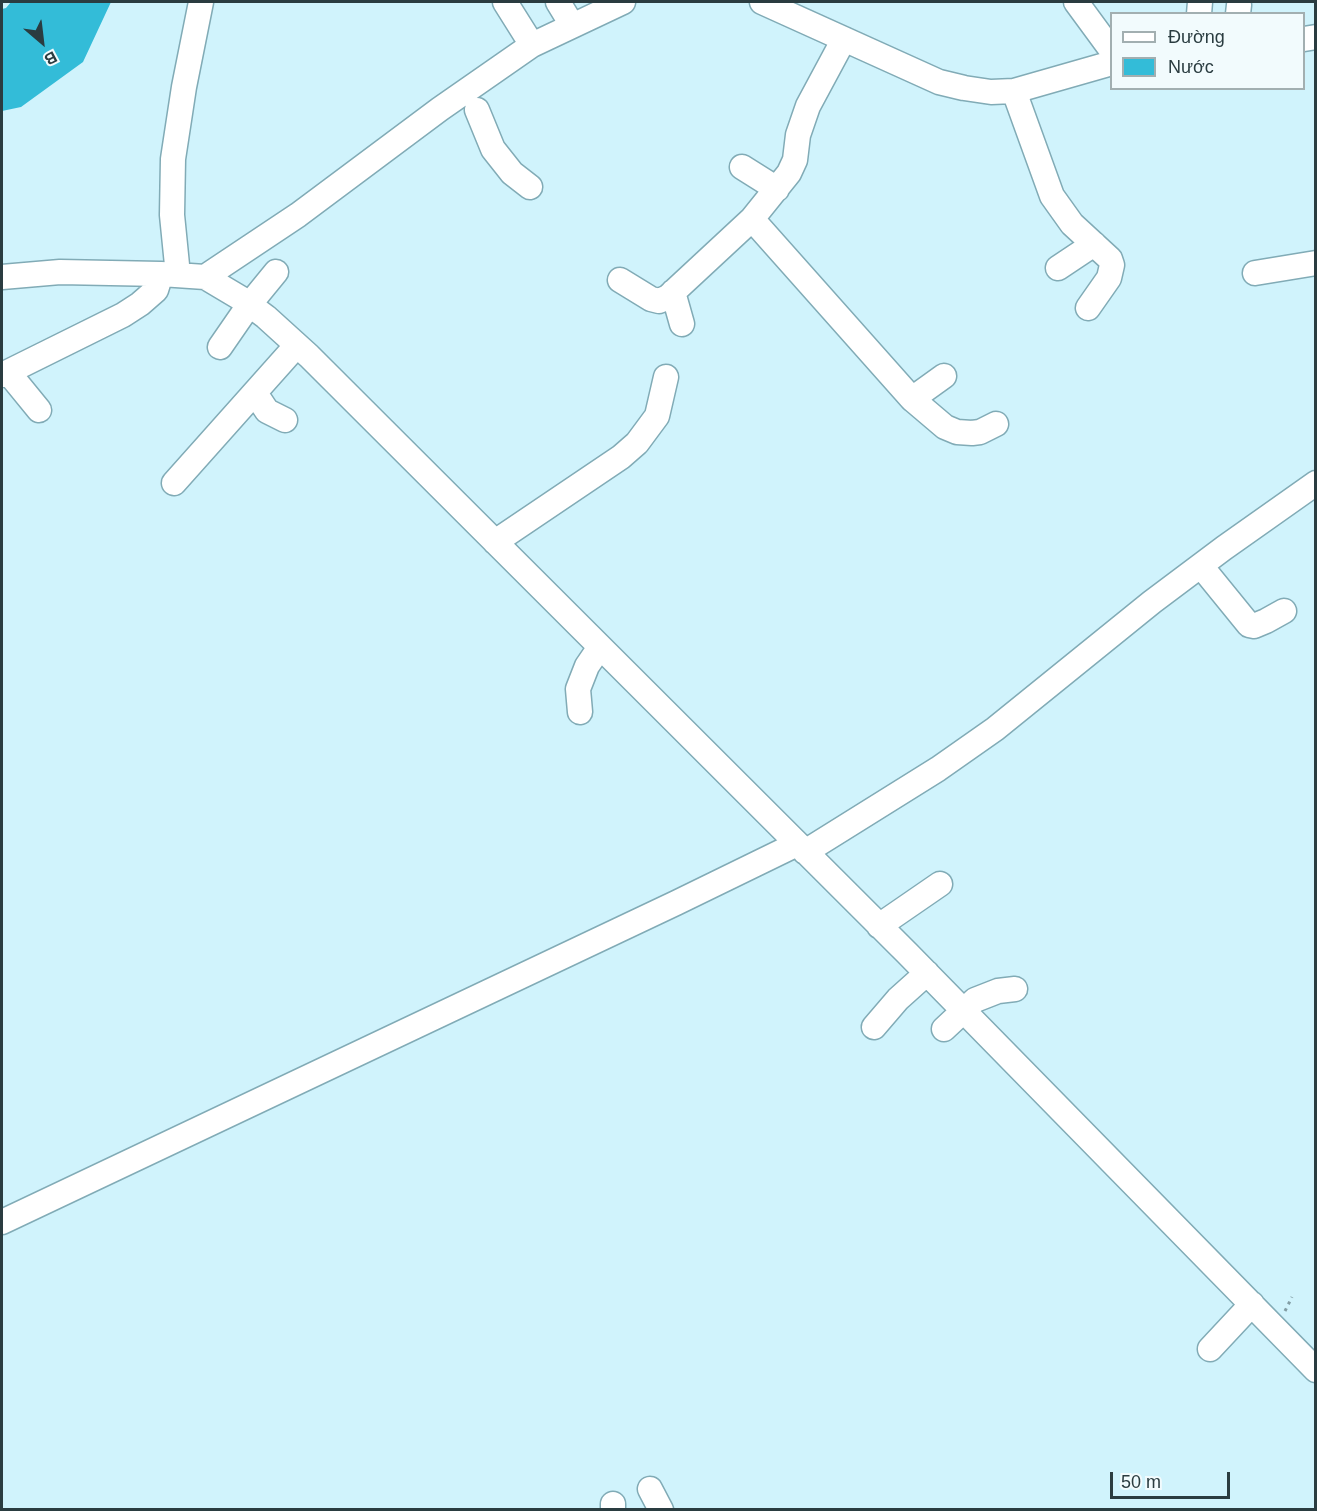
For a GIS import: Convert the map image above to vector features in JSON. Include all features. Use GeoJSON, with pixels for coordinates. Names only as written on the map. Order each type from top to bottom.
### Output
{"type":"FeatureCollection","features":[{"type":"Feature","properties":{"kind":"street"},"geometry":{"type":"LineString","coordinates":[[39,410],[5,374],[123,315],[156,290],[169,274],[173,159],[184,87],[201,2]]}},
{"type":"Feature","properties":{"kind":"street"},"geometry":{"type":"LineString","coordinates":[[505,2],[532,45]]}},
{"type":"Feature","properties":{"kind":"street"},"geometry":{"type":"LineString","coordinates":[[558,2],[572,25]]}},
{"type":"Feature","properties":{"kind":"street"},"geometry":{"type":"LineString","coordinates":[[205,277],[472,99],[532,45],[623,2]]}},
{"type":"Feature","properties":{"kind":"street"},"geometry":{"type":"LineString","coordinates":[[762,2],[939,82],[991,92],[1014,91],[1110,64]]}},
{"type":"Feature","properties":{"kind":"street"},"geometry":{"type":"LineString","coordinates":[[1077,2],[1110,48]]}},
{"type":"Feature","properties":{"kind":"street"},"geometry":{"type":"LineString","coordinates":[[620,280],[651,299],[659,301],[673,292],[752,219],[789,173],[795,160],[798,135],[808,106],[844,39]]}},
{"type":"Feature","properties":{"kind":"street"},"geometry":{"type":"LineString","coordinates":[[1014,91],[1052,195],[1072,224],[1110,259],[1112,265],[1109,278],[1088,308]]}},
{"type":"Feature","properties":{"kind":"street"},"geometry":{"type":"LineString","coordinates":[[472,99],[493,148],[512,173],[530,187]]}},
{"type":"Feature","properties":{"kind":"street"},"geometry":{"type":"LineString","coordinates":[[742,167],[777,189]]}},
{"type":"Feature","properties":{"kind":"street"},"geometry":{"type":"LineString","coordinates":[[752,219],[912,399],[945,427],[957,432],[980,432],[996,424]]}},
{"type":"Feature","properties":{"kind":"street"},"geometry":{"type":"LineString","coordinates":[[1058,268],[1094,244]]}},
{"type":"Feature","properties":{"kind":"street"},"geometry":{"type":"LineString","coordinates":[[1256,273],[1316,263]]}},
{"type":"Feature","properties":{"kind":"street"},"geometry":{"type":"LineString","coordinates":[[2,278],[60,272],[205,277],[249,304],[297,345],[927,973],[1316,1370]]}},
{"type":"Feature","properties":{"kind":"street"},"geometry":{"type":"LineString","coordinates":[[220,347],[249,304],[276,272]]}},
{"type":"Feature","properties":{"kind":"street"},"geometry":{"type":"LineString","coordinates":[[673,292],[682,324]]}},
{"type":"Feature","properties":{"kind":"street"},"geometry":{"type":"LineString","coordinates":[[174,483],[297,345]]}},
{"type":"Feature","properties":{"kind":"street"},"geometry":{"type":"LineString","coordinates":[[912,399],[944,376]]}},
{"type":"Feature","properties":{"kind":"street"},"geometry":{"type":"LineString","coordinates":[[495,542],[621,457],[637,443],[657,417],[666,377]]}},
{"type":"Feature","properties":{"kind":"street"},"geometry":{"type":"LineString","coordinates":[[255,393],[267,411],[285,420]]}},
{"type":"Feature","properties":{"kind":"street"},"geometry":{"type":"LineString","coordinates":[[2,1222],[666,908],[801,848],[930,774],[995,729],[1201,566],[1316,483]]}},
{"type":"Feature","properties":{"kind":"street"},"geometry":{"type":"LineString","coordinates":[[1201,566],[1249,625],[1254,626],[1284,611]]}},
{"type":"Feature","properties":{"kind":"street"},"geometry":{"type":"LineString","coordinates":[[580,712],[578,688],[587,666],[600,647]]}},
{"type":"Feature","properties":{"kind":"street"},"geometry":{"type":"LineString","coordinates":[[879,926],[940,884]]}},
{"type":"Feature","properties":{"kind":"street"},"geometry":{"type":"LineString","coordinates":[[874,1027],[898,999],[927,973]]}},
{"type":"Feature","properties":{"kind":"street"},"geometry":{"type":"LineString","coordinates":[[944,1029],[962,1010],[987,994],[1016,989]]}},
{"type":"Feature","properties":{"kind":"street"},"geometry":{"type":"LineString","coordinates":[[1210,1348],[1252,1304]]}},
{"type":"Feature","properties":{"kind":"water"},"geometry":{"type":"Polygon","coordinates":[[[11,2],[111,2],[83,62],[21,107],[2,111],[2,9],[11,2]]]}}]}
